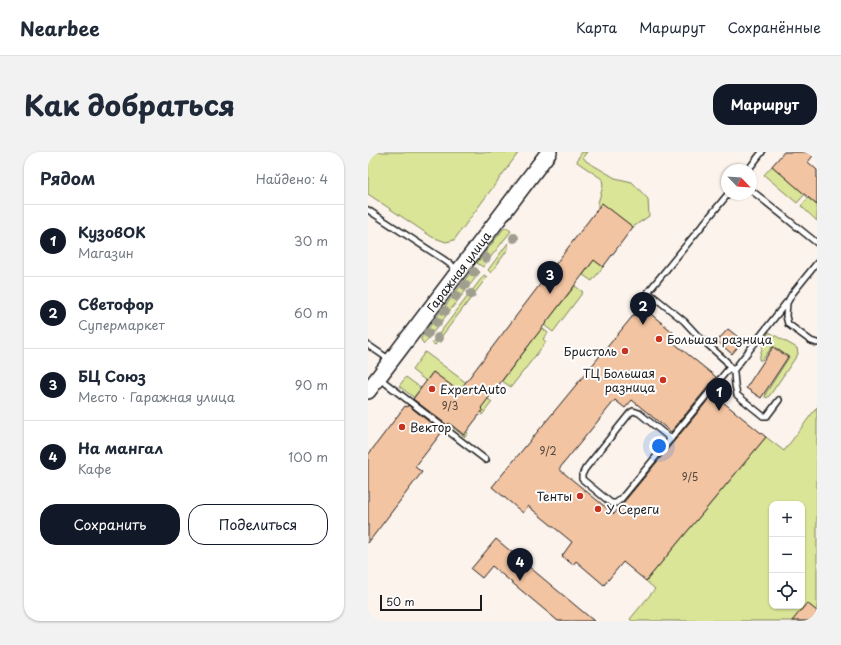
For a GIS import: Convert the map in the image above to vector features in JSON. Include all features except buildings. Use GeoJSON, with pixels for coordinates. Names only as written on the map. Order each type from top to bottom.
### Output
{"type":"FeatureCollection","features":[{"type":"Feature","properties":{"kind":"street","name":"Гаражная улица"},"geometry":{"type":"LineString","coordinates":[[368,391],[549,152]]}},
{"type":"Feature","properties":{"kind":"lane"},"geometry":{"type":"LineString","coordinates":[[753,164],[762,152]]}},
{"type":"Feature","properties":{"kind":"lane"},"geometry":{"type":"LineString","coordinates":[[757,195],[817,243]]}},
{"type":"Feature","properties":{"kind":"lane"},"geometry":{"type":"LineString","coordinates":[[723,200],[648,292],[684,321],[726,361],[734,373],[737,395],[763,416],[767,416],[779,400]]}},
{"type":"Feature","properties":{"kind":"lane"},"geometry":{"type":"LineString","coordinates":[[368,210],[459,270]]}},
{"type":"Feature","properties":{"kind":"lane"},"geometry":{"type":"LineString","coordinates":[[671,439],[639,413],[633,411],[585,469],[582,479],[611,503],[616,503],[621,499],[787,303],[792,294],[817,263]]}},
{"type":"Feature","properties":{"kind":"lane"},"geometry":{"type":"LineString","coordinates":[[787,303],[786,316],[788,324],[811,341],[817,343]]}},
{"type":"Feature","properties":{"kind":"lane"},"geometry":{"type":"LineString","coordinates":[[368,345],[391,361]]}},
{"type":"Feature","properties":{"kind":"lane"},"geometry":{"type":"LineString","coordinates":[[378,377],[486,460]]}},
{"type":"Feature","properties":{"kind":"green space"},"geometry":{"type":"Polygon","coordinates":[[[368,152],[519,152],[454,240],[446,242],[432,237],[368,194],[368,152]]]}},
{"type":"Feature","properties":{"kind":"green space"},"geometry":{"type":"Polygon","coordinates":[[[582,152],[587,152],[583,157],[586,161],[615,178],[632,182],[648,199],[649,216],[633,227],[602,204],[598,209],[598,203],[603,186],[602,179],[577,162],[582,152]]]}},
{"type":"Feature","properties":{"kind":"green space"},"geometry":{"type":"Polygon","coordinates":[[[772,166],[805,194],[797,203],[764,175],[772,166]]]}},
{"type":"Feature","properties":{"kind":"green space"},"geometry":{"type":"Polygon","coordinates":[[[808,198],[817,205],[817,221],[801,206],[808,198]]]}},
{"type":"Feature","properties":{"kind":"green space"},"geometry":{"type":"Polygon","coordinates":[[[504,228],[511,231],[483,267],[477,263],[504,228]]]}},
{"type":"Feature","properties":{"kind":"green space"},"geometry":{"type":"Polygon","coordinates":[[[508,243],[508,249],[491,273],[488,270],[508,243]]]}},
{"type":"Feature","properties":{"kind":"green space"},"geometry":{"type":"Polygon","coordinates":[[[594,260],[603,267],[592,281],[583,275],[594,260]]]}},
{"type":"Feature","properties":{"kind":"green space"},"geometry":{"type":"Polygon","coordinates":[[[474,268],[480,272],[424,344],[421,338],[474,268]]]}},
{"type":"Feature","properties":{"kind":"green space"},"geometry":{"type":"Polygon","coordinates":[[[484,275],[487,277],[435,345],[432,343],[484,275]]]}},
{"type":"Feature","properties":{"kind":"green space"},"geometry":{"type":"Polygon","coordinates":[[[575,286],[583,292],[553,332],[544,325],[575,286]]]}},
{"type":"Feature","properties":{"kind":"green space"},"geometry":{"type":"Polygon","coordinates":[[[542,328],[548,333],[543,339],[546,342],[511,387],[502,381],[542,328]]]}},
{"type":"Feature","properties":{"kind":"green space"},"geometry":{"type":"Polygon","coordinates":[[[769,332],[797,348],[798,354],[767,398],[765,397],[766,393],[789,357],[773,346],[762,360],[759,360],[764,342],[769,332]]]}},
{"type":"Feature","properties":{"kind":"green space"},"geometry":{"type":"Polygon","coordinates":[[[425,352],[492,402],[482,415],[480,413],[483,410],[433,372],[426,381],[412,370],[425,352]]]}},
{"type":"Feature","properties":{"kind":"green space"},"geometry":{"type":"Polygon","coordinates":[[[406,377],[421,388],[414,397],[463,435],[466,431],[468,433],[465,437],[399,386],[406,377]]]}},
{"type":"Feature","properties":{"kind":"green space"},"geometry":{"type":"Polygon","coordinates":[[[817,407],[817,621],[632,621],[630,619],[655,589],[646,581],[766,437],[784,451],[817,407]]]}},
{"type":"Feature","properties":{"kind":"place","name":"БЦ Союз"},"geometry":{"type":"Point","coordinates":[550,294]}},
{"type":"Feature","properties":{"kind":"place","name":"Светофор"},"geometry":{"type":"Point","coordinates":[643,325]}},
{"type":"Feature","properties":{"kind":"place","name":"Большая разница"},"geometry":{"type":"Point","coordinates":[659,339]}},
{"type":"Feature","properties":{"kind":"place","name":"Бристоль"},"geometry":{"type":"Point","coordinates":[625,351]}},
{"type":"Feature","properties":{"kind":"place","name":"ТЦ Большая разница"},"geometry":{"type":"Point","coordinates":[663,380]}},
{"type":"Feature","properties":{"kind":"place","name":"ExpertAuto"},"geometry":{"type":"Point","coordinates":[432,389]}},
{"type":"Feature","properties":{"kind":"place","name":"КузовОК"},"geometry":{"type":"Point","coordinates":[719,411]}},
{"type":"Feature","properties":{"kind":"place","name":"Вектор"},"geometry":{"type":"Point","coordinates":[402,427]}},
{"type":"Feature","properties":{"kind":"place","name":"Тенты"},"geometry":{"type":"Point","coordinates":[580,496]}},
{"type":"Feature","properties":{"kind":"place","name":"У Сереги"},"geometry":{"type":"Point","coordinates":[598,509]}},
{"type":"Feature","properties":{"kind":"place","name":"На мангал"},"geometry":{"type":"Point","coordinates":[520,581]}}]}
